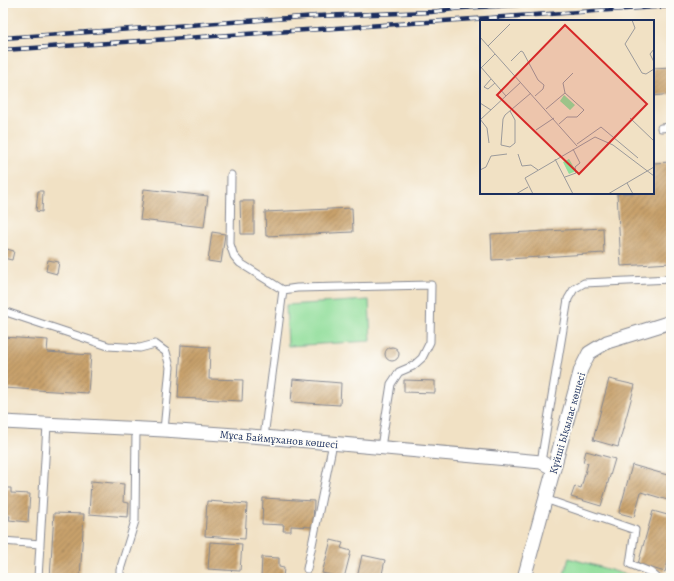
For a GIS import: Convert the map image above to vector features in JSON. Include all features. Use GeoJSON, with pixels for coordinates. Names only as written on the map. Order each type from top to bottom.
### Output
{"type":"FeatureCollection","features":[{"type":"Feature","properties":{"kind":"street","name":"Күйші Ықылас көшесі"},"geometry":{"type":"LineString","coordinates":[[524,578],[581,369],[589,353],[607,342],[671,322]]}},
{"type":"Feature","properties":{"kind":"street","name":"Мұса Баймұханов көшесі"},"geometry":{"type":"LineString","coordinates":[[3,422],[136,428],[382,447],[541,462],[554,469]]}},
{"type":"Feature","properties":{"kind":"lane"},"geometry":{"type":"LineString","coordinates":[[661,128],[671,127]]}},
{"type":"Feature","properties":{"kind":"lane"},"geometry":{"type":"LineString","coordinates":[[231,175],[230,244],[234,256],[240,263],[283,290],[297,288],[431,285],[430,342],[422,358],[413,366],[399,372],[391,384],[382,447]]}},
{"type":"Feature","properties":{"kind":"lane"},"geometry":{"type":"LineString","coordinates":[[541,462],[568,299],[574,290],[584,283],[671,279]]}},
{"type":"Feature","properties":{"kind":"lane"},"geometry":{"type":"LineString","coordinates":[[264,437],[283,290]]}},
{"type":"Feature","properties":{"kind":"lane"},"geometry":{"type":"LineString","coordinates":[[3,311],[108,346],[140,348],[155,344],[166,352],[170,367],[164,430]]}},
{"type":"Feature","properties":{"kind":"lane"},"geometry":{"type":"LineString","coordinates":[[38,578],[47,425]]}},
{"type":"Feature","properties":{"kind":"lane"},"geometry":{"type":"LineString","coordinates":[[120,578],[120,570],[135,521],[136,428]]}},
{"type":"Feature","properties":{"kind":"lane"},"geometry":{"type":"LineString","coordinates":[[307,569],[333,443]]}},
{"type":"Feature","properties":{"kind":"lane"},"geometry":{"type":"LineString","coordinates":[[545,499],[635,530],[630,564],[650,572],[657,578]]}},
{"type":"Feature","properties":{"kind":"lane"},"geometry":{"type":"LineString","coordinates":[[3,541],[40,544]]}},
{"type":"Feature","properties":{"kind":"green space"},"geometry":{"type":"Polygon","coordinates":[[[369,300],[371,341],[288,346],[286,305],[369,300]]]}},
{"type":"Feature","properties":{"kind":"green space"},"geometry":{"type":"Polygon","coordinates":[[[569,558],[638,578],[563,578],[569,558]]]}},
{"type":"Feature","properties":{"kind":"building"},"geometry":{"type":"Polygon","coordinates":[[[671,67],[671,94],[654,96],[654,68],[671,67]]]}},
{"type":"Feature","properties":{"kind":"building"},"geometry":{"type":"Polygon","coordinates":[[[671,162],[671,263],[621,266],[617,194],[654,194],[654,163],[671,162]]]}},
{"type":"Feature","properties":{"kind":"building"},"geometry":{"type":"Polygon","coordinates":[[[144,189],[208,196],[204,227],[140,220],[144,189]]]}},
{"type":"Feature","properties":{"kind":"building"},"geometry":{"type":"Polygon","coordinates":[[[38,191],[43,191],[42,212],[36,211],[38,191]]]}},
{"type":"Feature","properties":{"kind":"building"},"geometry":{"type":"Polygon","coordinates":[[[240,201],[254,201],[254,234],[241,234],[240,201]]]}},
{"type":"Feature","properties":{"kind":"building"},"geometry":{"type":"Polygon","coordinates":[[[352,208],[353,232],[266,236],[265,212],[352,208]]]}},
{"type":"Feature","properties":{"kind":"building"},"geometry":{"type":"Polygon","coordinates":[[[603,228],[604,253],[492,260],[491,234],[603,228]]]}},
{"type":"Feature","properties":{"kind":"building"},"geometry":{"type":"Polygon","coordinates":[[[212,232],[225,234],[221,263],[208,261],[212,232]]]}},
{"type":"Feature","properties":{"kind":"building"},"geometry":{"type":"Polygon","coordinates":[[[3,248],[14,251],[12,260],[3,258],[3,248]]]}},
{"type":"Feature","properties":{"kind":"building"},"geometry":{"type":"Polygon","coordinates":[[[48,260],[59,262],[57,274],[46,271],[48,260]]]}},
{"type":"Feature","properties":{"kind":"building"},"geometry":{"type":"Polygon","coordinates":[[[3,337],[48,340],[47,352],[91,355],[88,393],[3,388],[3,337]]]}},
{"type":"Feature","properties":{"kind":"building"},"geometry":{"type":"Polygon","coordinates":[[[181,345],[210,347],[209,379],[243,380],[242,401],[178,398],[181,345]]]}},
{"type":"Feature","properties":{"kind":"building"},"geometry":{"type":"Polygon","coordinates":[[[392,347],[397,349],[399,354],[397,359],[392,361],[387,359],[385,354],[387,349],[392,347]]]}},
{"type":"Feature","properties":{"kind":"building"},"geometry":{"type":"Polygon","coordinates":[[[293,379],[341,383],[340,405],[291,402],[293,379]]]}},
{"type":"Feature","properties":{"kind":"building"},"geometry":{"type":"Polygon","coordinates":[[[609,379],[635,385],[618,447],[593,440],[609,379]]]}},
{"type":"Feature","properties":{"kind":"building"},"geometry":{"type":"Polygon","coordinates":[[[404,380],[435,381],[435,393],[404,392],[404,380]]]}},
{"type":"Feature","properties":{"kind":"building"},"geometry":{"type":"Polygon","coordinates":[[[586,451],[615,459],[601,506],[571,497],[575,486],[581,488],[588,463],[583,462],[586,451]]]}},
{"type":"Feature","properties":{"kind":"building"},"geometry":{"type":"Polygon","coordinates":[[[632,465],[671,476],[671,501],[641,492],[634,517],[619,513],[632,465]]]}},
{"type":"Feature","properties":{"kind":"building"},"geometry":{"type":"Polygon","coordinates":[[[91,481],[124,484],[123,502],[129,503],[128,517],[89,514],[91,481]]]}},
{"type":"Feature","properties":{"kind":"building"},"geometry":{"type":"Polygon","coordinates":[[[3,488],[11,488],[11,493],[30,494],[28,522],[9,520],[10,516],[4,516],[3,488]]]}},
{"type":"Feature","properties":{"kind":"building"},"geometry":{"type":"Polygon","coordinates":[[[263,498],[314,501],[313,527],[291,526],[291,531],[283,531],[284,525],[262,524],[263,498]]]}},
{"type":"Feature","properties":{"kind":"building"},"geometry":{"type":"Polygon","coordinates":[[[207,501],[247,504],[245,539],[205,536],[207,501]]]}},
{"type":"Feature","properties":{"kind":"building"},"geometry":{"type":"Polygon","coordinates":[[[653,511],[671,516],[671,551],[665,572],[638,564],[653,511]]]}},
{"type":"Feature","properties":{"kind":"building"},"geometry":{"type":"Polygon","coordinates":[[[54,513],[84,514],[80,578],[50,578],[54,513]]]}},
{"type":"Feature","properties":{"kind":"building"},"geometry":{"type":"Polygon","coordinates":[[[331,540],[343,543],[341,548],[351,551],[344,578],[322,573],[331,540]]]}},
{"type":"Feature","properties":{"kind":"building"},"geometry":{"type":"Polygon","coordinates":[[[210,542],[242,544],[240,571],[208,569],[210,542]]]}},
{"type":"Feature","properties":{"kind":"building"},"geometry":{"type":"Polygon","coordinates":[[[362,555],[385,560],[382,574],[389,576],[389,578],[357,578],[362,555]]]}},
{"type":"Feature","properties":{"kind":"building"},"geometry":{"type":"Polygon","coordinates":[[[262,557],[279,558],[279,567],[284,568],[283,578],[261,578],[262,557]]]}},
{"type":"Feature","properties":{"kind":"railway"},"geometry":{"type":"LineString","coordinates":[[3,38],[317,16],[431,12],[462,8],[551,3]]}},
{"type":"Feature","properties":{"kind":"railway"},"geometry":{"type":"LineString","coordinates":[[3,50],[671,6]]}}]}
